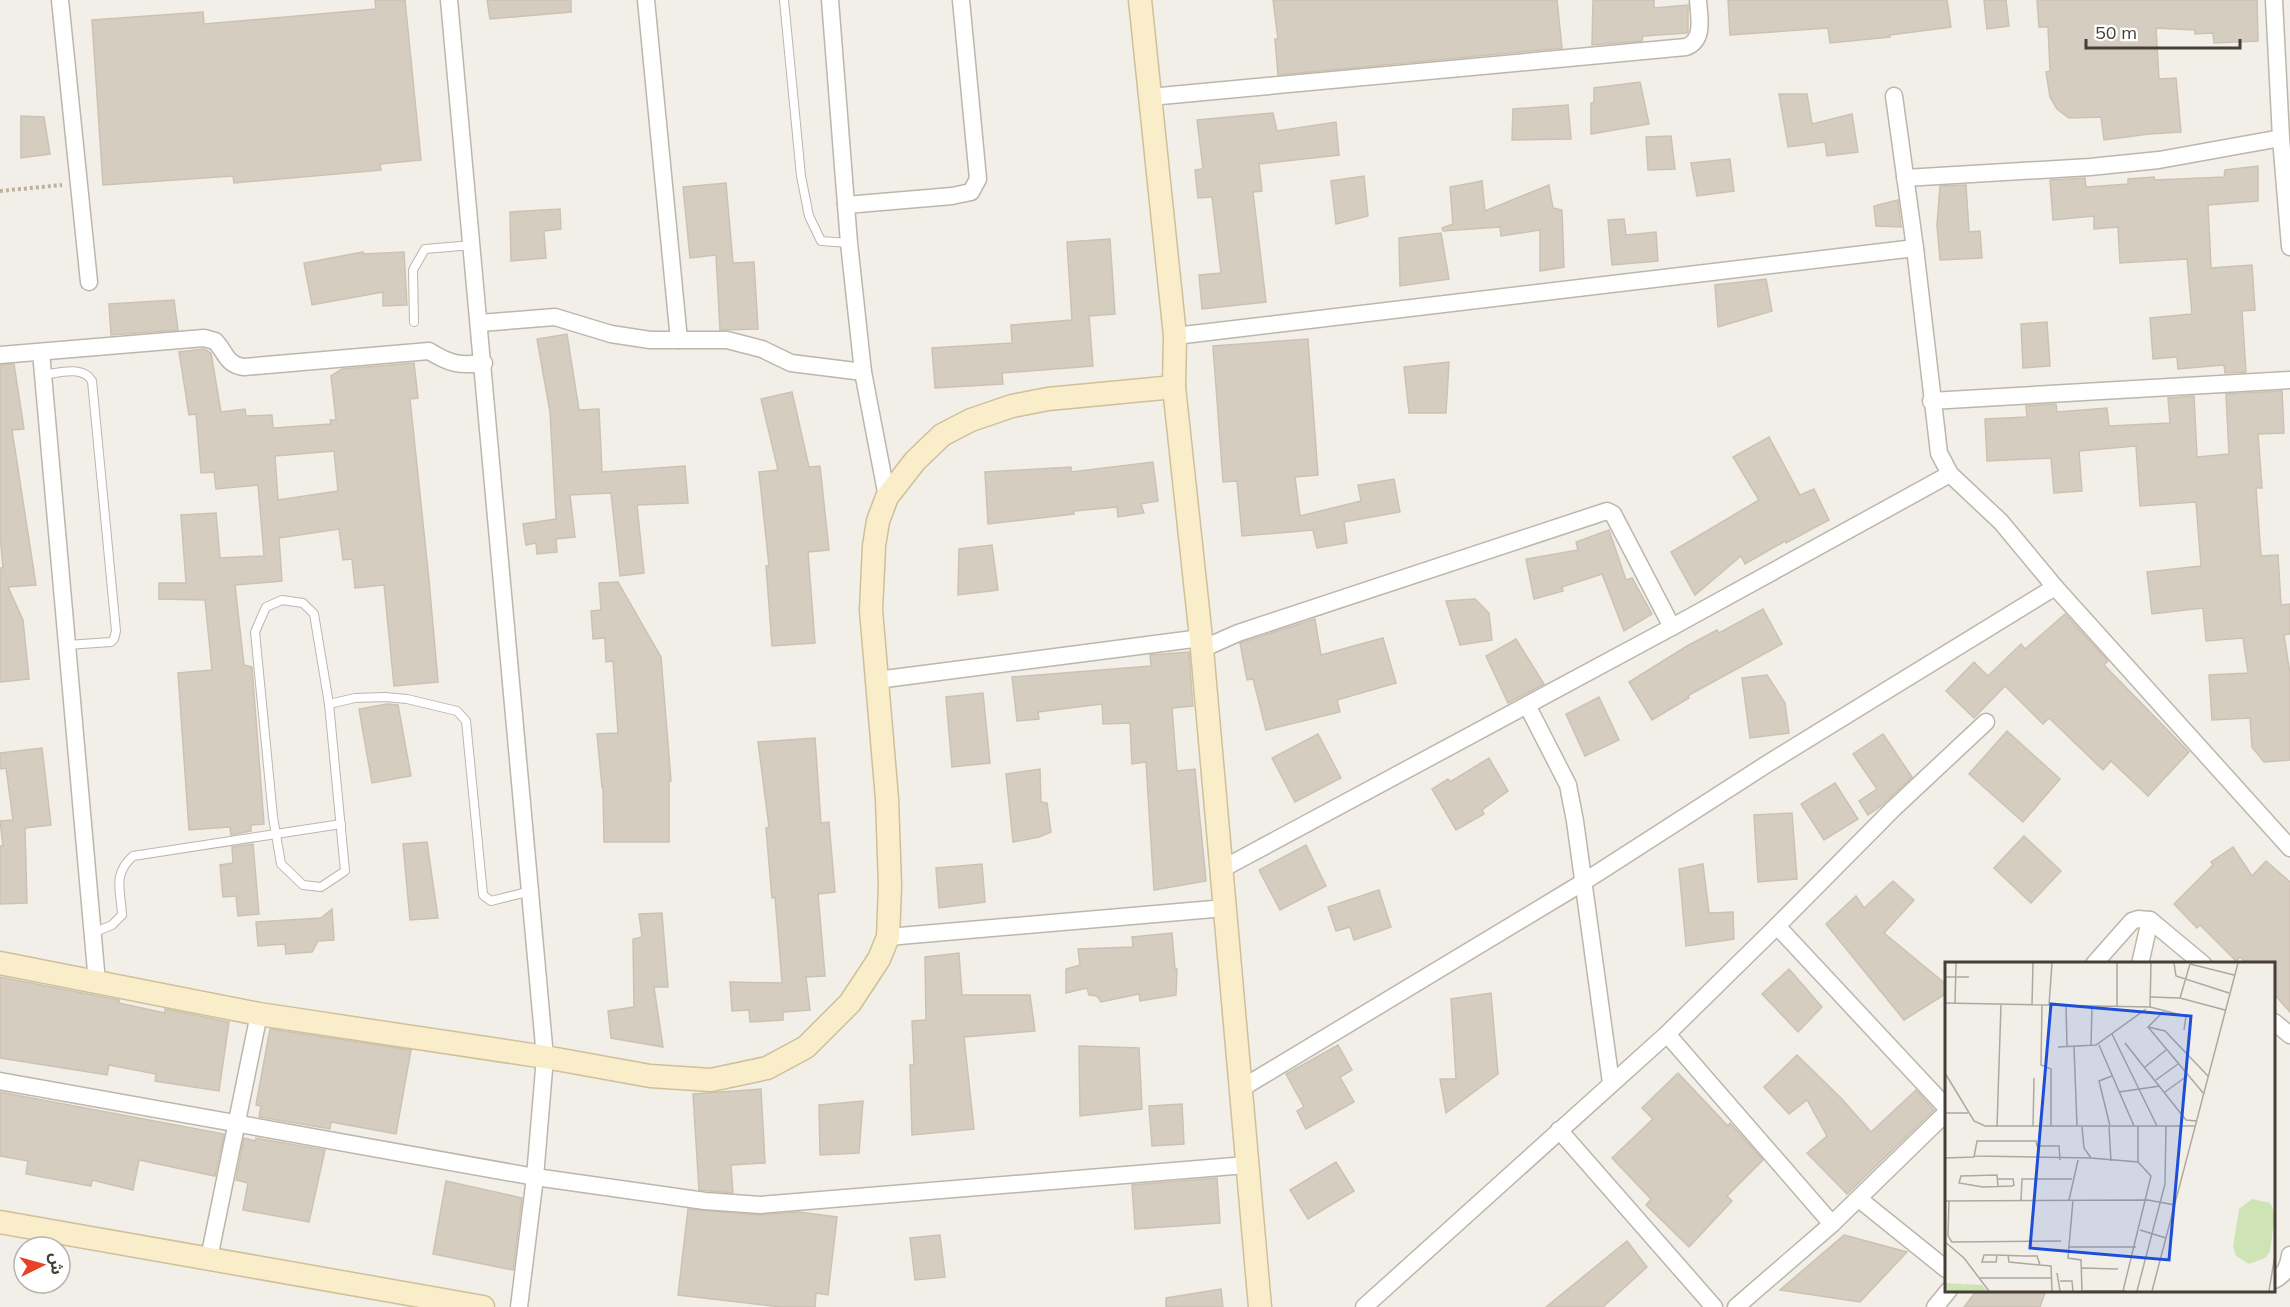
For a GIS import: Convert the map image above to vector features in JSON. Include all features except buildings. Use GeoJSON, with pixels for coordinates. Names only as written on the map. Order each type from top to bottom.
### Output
{"type":"FeatureCollection","features":[{"type":"Feature","properties":{"kind":"street"},"geometry":{"type":"LineString","coordinates":[[60,0],[88,282]]}},
{"type":"Feature","properties":{"kind":"street"},"geometry":{"type":"LineString","coordinates":[[449,0],[484,363],[545,1057],[535,1177],[519,1307]]}},
{"type":"Feature","properties":{"kind":"street"},"geometry":{"type":"LineString","coordinates":[[646,0],[679,340]]}},
{"type":"Feature","properties":{"kind":"street"},"geometry":{"type":"LineString","coordinates":[[830,0],[849,243],[863,372],[887,497]]}},
{"type":"Feature","properties":{"kind":"street"},"geometry":{"type":"LineString","coordinates":[[846,205],[952,196],[971,192],[978,179],[961,0]]}},
{"type":"Feature","properties":{"kind":"street"},"geometry":{"type":"LineString","coordinates":[[1140,0],[1175,336],[1174,387],[1202,643],[1260,1307]]}},
{"type":"Feature","properties":{"kind":"street"},"geometry":{"type":"LineString","coordinates":[[1150,97],[1686,47],[1693,44],[1700,33],[1698,0]]}},
{"type":"Feature","properties":{"kind":"street"},"geometry":{"type":"LineString","coordinates":[[2274,0],[2281,138],[2290,247]]}},
{"type":"Feature","properties":{"kind":"street"},"geometry":{"type":"LineString","coordinates":[[1894,96],[1915,248],[1931,401],[1939,453],[1950,474],[2001,522],[2055,587],[2290,848]]}},
{"type":"Feature","properties":{"kind":"street"},"geometry":{"type":"LineString","coordinates":[[1905,178],[2159,160],[2281,138]]}},
{"type":"Feature","properties":{"kind":"street"},"geometry":{"type":"LineString","coordinates":[[1175,336],[1915,248]]}},
{"type":"Feature","properties":{"kind":"street"},"geometry":{"type":"LineString","coordinates":[[480,322],[555,317],[611,334],[650,340],[727,340],[762,349],[791,363],[863,372]]}},
{"type":"Feature","properties":{"kind":"street"},"geometry":{"type":"LineString","coordinates":[[0,355],[204,338],[215,341],[225,358],[244,367],[429,351],[446,361],[462,365],[484,363]]}},
{"type":"Feature","properties":{"kind":"street"},"geometry":{"type":"LineString","coordinates":[[41,352],[97,982]]}},
{"type":"Feature","properties":{"kind":"street"},"geometry":{"type":"LineString","coordinates":[[1931,401],[2290,380]]}},
{"type":"Feature","properties":{"kind":"street"},"geometry":{"type":"LineString","coordinates":[[0,963],[259,1014],[545,1057],[650,1076],[711,1080],[767,1068],[806,1047],[850,1003],[879,959],[888,937],[890,886],[887,799],[871,609],[878,521],[887,497],[915,461],[942,435],[971,420],[1011,406],[1048,399],[1174,387]]}},
{"type":"Feature","properties":{"kind":"street"},"geometry":{"type":"LineString","coordinates":[[1222,869],[1672,627],[1950,474]]}},
{"type":"Feature","properties":{"kind":"street"},"geometry":{"type":"LineString","coordinates":[[877,680],[1202,643],[1607,511],[1613,514],[1672,627]]}},
{"type":"Feature","properties":{"kind":"street"},"geometry":{"type":"LineString","coordinates":[[1242,1088],[1582,883],[1767,764],[2055,587]]}},
{"type":"Feature","properties":{"kind":"street"},"geometry":{"type":"LineString","coordinates":[[1527,705],[1568,785],[1611,1083]]}},
{"type":"Feature","properties":{"kind":"street"},"geometry":{"type":"LineString","coordinates":[[1364,1307],[1667,1034],[1893,809],[1986,722]]}},
{"type":"Feature","properties":{"kind":"street"},"geometry":{"type":"LineString","coordinates":[[888,937],[1225,908]]}},
{"type":"Feature","properties":{"kind":"street"},"geometry":{"type":"LineString","coordinates":[[2095,962],[2132,921],[2138,919],[2150,920],[2202,962]]}},
{"type":"Feature","properties":{"kind":"street"},"geometry":{"type":"LineString","coordinates":[[2140,962],[2150,920]]}},
{"type":"Feature","properties":{"kind":"street"},"geometry":{"type":"LineString","coordinates":[[1778,926],[1945,1105]]}},
{"type":"Feature","properties":{"kind":"street"},"geometry":{"type":"LineString","coordinates":[[209,1258],[259,1014]]}},
{"type":"Feature","properties":{"kind":"street"},"geometry":{"type":"LineString","coordinates":[[2275,1023],[2290,1035]]}},
{"type":"Feature","properties":{"kind":"street"},"geometry":{"type":"LineString","coordinates":[[1667,1034],[1832,1224]]}},
{"type":"Feature","properties":{"kind":"street"},"geometry":{"type":"LineString","coordinates":[[0,1081],[535,1177],[705,1201],[760,1205],[1246,1165]]}},
{"type":"Feature","properties":{"kind":"street"},"geometry":{"type":"LineString","coordinates":[[1736,1307],[1832,1224],[1945,1115]]}},
{"type":"Feature","properties":{"kind":"street"},"geometry":{"type":"LineString","coordinates":[[1559,1130],[1714,1307]]}},
{"type":"Feature","properties":{"kind":"street"},"geometry":{"type":"LineString","coordinates":[[1858,1199],[1945,1267]]}},
{"type":"Feature","properties":{"kind":"street"},"geometry":{"type":"LineString","coordinates":[[0,1222],[483,1307]]}},
{"type":"Feature","properties":{"kind":"street"},"geometry":{"type":"LineString","coordinates":[[2275,1279],[2281,1276],[2289,1264],[2290,1255]]}},
{"type":"Feature","properties":{"kind":"street"},"geometry":{"type":"LineString","coordinates":[[1935,1307],[1948,1292]]}},
{"type":"Feature","properties":{"kind":"lane"},"geometry":{"type":"LineString","coordinates":[[784,0],[801,176],[809,216],[821,241],[849,243]]}},
{"type":"Feature","properties":{"kind":"lane"},"geometry":{"type":"LineString","coordinates":[[414,322],[413,270],[425,249],[473,245]]}},
{"type":"Feature","properties":{"kind":"lane"},"geometry":{"type":"LineString","coordinates":[[43,375],[77,371],[83,372],[92,381],[116,631],[111,642],[67,645]]}},
{"type":"Feature","properties":{"kind":"lane"},"geometry":{"type":"LineString","coordinates":[[282,600],[303,603],[314,615],[329,704],[345,871],[321,887],[303,885],[281,864],[255,632],[266,607],[282,600]]}},
{"type":"Feature","properties":{"kind":"lane"},"geometry":{"type":"LineString","coordinates":[[329,704],[355,698],[385,697],[407,699],[457,711],[466,721],[483,895],[491,901],[531,891]]}},
{"type":"Feature","properties":{"kind":"lane"},"geometry":{"type":"LineString","coordinates":[[93,933],[112,925],[122,915],[119,873],[124,864],[133,856],[341,824]]}},
{"type":"Feature","properties":{"kind":"path"},"geometry":{"type":"LineString","coordinates":[[0,191],[79,183]]}}]}
